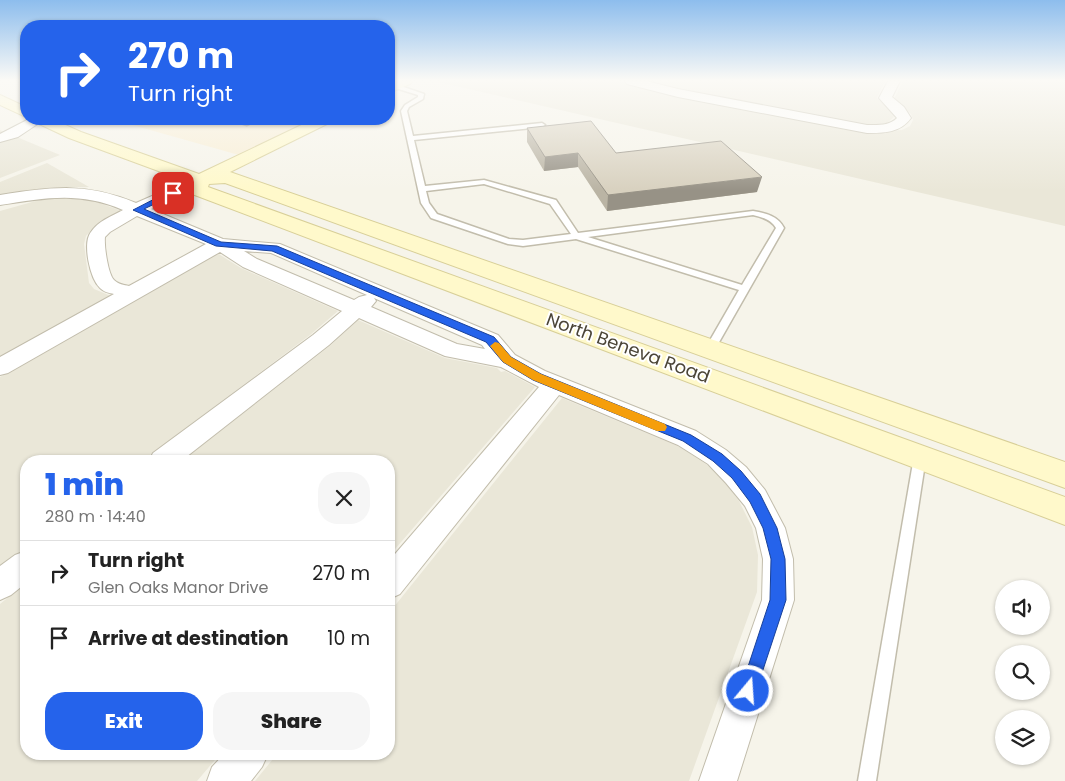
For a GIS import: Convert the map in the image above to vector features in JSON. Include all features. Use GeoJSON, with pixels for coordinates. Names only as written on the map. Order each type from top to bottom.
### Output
{"type":"FeatureCollection","features":[{"type":"Feature","properties":{"kind":"main road","name":"North Beneva Road"},"geometry":{"type":"LineString","coordinates":[[52,125],[200,180],[227,178],[1065,476]]}},
{"type":"Feature","properties":{"kind":"main road"},"geometry":{"type":"LineString","coordinates":[[200,180],[314,125]]}},
{"type":"Feature","properties":{"kind":"main road","name":"North Beneva Road"},"geometry":{"type":"LineString","coordinates":[[200,180],[199,190],[1065,511]]}},
{"type":"Feature","properties":{"kind":"street"},"geometry":{"type":"LineString","coordinates":[[806,117],[867,129],[895,126],[901,123],[904,117]]}},
{"type":"Feature","properties":{"kind":"street"},"geometry":{"type":"LineString","coordinates":[[0,126],[20,122]]}},
{"type":"Feature","properties":{"kind":"street"},"geometry":{"type":"LineString","coordinates":[[0,138],[13,134],[28,125]]}},
{"type":"Feature","properties":{"kind":"street"},"geometry":{"type":"LineString","coordinates":[[132,293],[113,288],[105,283],[102,278],[96,242],[98,234],[104,228],[137,210],[200,180]]}},
{"type":"Feature","properties":{"kind":"street"},"geometry":{"type":"LineString","coordinates":[[0,200],[46,193],[82,193],[110,198],[220,244],[250,263],[453,351],[507,360],[537,377],[687,438],[717,457],[736,475],[755,498],[770,528],[778,559],[778,600],[718,781]]}},
{"type":"Feature","properties":{"kind":"street"},"geometry":{"type":"LineString","coordinates":[[0,368],[220,244],[274,248],[490,340],[507,360]]}},
{"type":"Feature","properties":{"kind":"street"},"geometry":{"type":"LineString","coordinates":[[170,455],[321,340],[356,308],[377,292]]}},
{"type":"Feature","properties":{"kind":"street"},"geometry":{"type":"LineString","coordinates":[[395,577],[555,384]]}},
{"type":"Feature","properties":{"kind":"street"},"geometry":{"type":"LineString","coordinates":[[0,585],[20,570]]}},
{"type":"Feature","properties":{"kind":"street"},"geometry":{"type":"LineString","coordinates":[[226,781],[244,760]]}},
{"type":"Feature","properties":{"kind":"lane"},"geometry":{"type":"LineString","coordinates":[[405,117],[425,203],[434,216],[508,241],[523,243],[753,213],[764,215],[777,222],[780,228],[710,349]]}},
{"type":"Feature","properties":{"kind":"lane"},"geometry":{"type":"LineString","coordinates":[[410,138],[542,125]]}},
{"type":"Feature","properties":{"kind":"lane"},"geometry":{"type":"LineString","coordinates":[[422,190],[484,182],[553,202],[576,236],[745,289]]}},
{"type":"Feature","properties":{"kind":"lane"},"geometry":{"type":"LineString","coordinates":[[868,781],[920,457]]}},
{"type":"Feature","properties":{"kind":"shaded area"},"geometry":{"type":"Polygon","coordinates":[[[593,117],[786,117],[852,131],[871,132],[902,130],[910,126],[912,117],[1065,117],[1065,226],[593,117]]]}},
{"type":"Feature","properties":{"kind":"shaded area"},"geometry":{"type":"Polygon","coordinates":[[[819,117],[893,117],[887,123],[863,126],[819,117]]]}},
{"type":"Feature","properties":{"kind":"shaded area"},"geometry":{"type":"Polygon","coordinates":[[[132,125],[303,125],[239,155],[132,125]]]}},
{"type":"Feature","properties":{"kind":"shaded area"},"geometry":{"type":"Polygon","coordinates":[[[0,130],[60,155],[0,178],[0,130]]]}},
{"type":"Feature","properties":{"kind":"shaded area"},"geometry":{"type":"Polygon","coordinates":[[[47,163],[89,187],[50,188],[0,195],[0,182],[47,163]]]}},
{"type":"Feature","properties":{"kind":"shaded area"},"geometry":{"type":"Polygon","coordinates":[[[50,197],[91,200],[122,211],[94,227],[86,236],[84,244],[89,283],[94,289],[111,296],[0,358],[0,211],[50,197]]]}},
{"type":"Feature","properties":{"kind":"shaded area"},"geometry":{"type":"Polygon","coordinates":[[[217,253],[241,268],[338,311],[310,335],[150,455],[20,455],[20,552],[0,567],[0,377],[217,253]]]}},
{"type":"Feature","properties":{"kind":"shaded area"},"geometry":{"type":"Polygon","coordinates":[[[358,320],[445,358],[497,368],[501,372],[505,371],[535,387],[395,549],[395,455],[190,455],[331,345],[358,320]]]}},
{"type":"Feature","properties":{"kind":"shaded area"},"geometry":{"type":"Polygon","coordinates":[[[562,398],[680,447],[706,464],[723,479],[739,501],[752,527],[758,555],[757,592],[689,781],[255,781],[272,760],[395,760],[395,606],[562,398]]]}},
{"type":"Feature","properties":{"kind":"shaded area"},"geometry":{"type":"Polygon","coordinates":[[[20,588],[20,760],[215,760],[197,781],[0,781],[0,604],[20,588]]]}},
{"type":"Feature","properties":{"kind":"building"},"geometry":{"type":"Polygon","coordinates":[[[591,121],[616,153],[721,141],[762,177],[608,195],[578,153],[545,157],[527,128],[591,121]]]}},
{"type":"Feature","properties":{"kind":"slow traffic"},"geometry":{"type":"LineString","coordinates":[[495,346],[507,360],[537,377],[661,427]]}},
{"type":"Feature","properties":{"kind":"route"},"geometry":{"type":"LineString","coordinates":[[173,193],[137,210],[220,244],[274,248],[490,340],[507,360],[537,377],[687,438],[717,457],[736,475],[755,498],[770,528],[778,559],[778,600],[748,691]]}}]}
